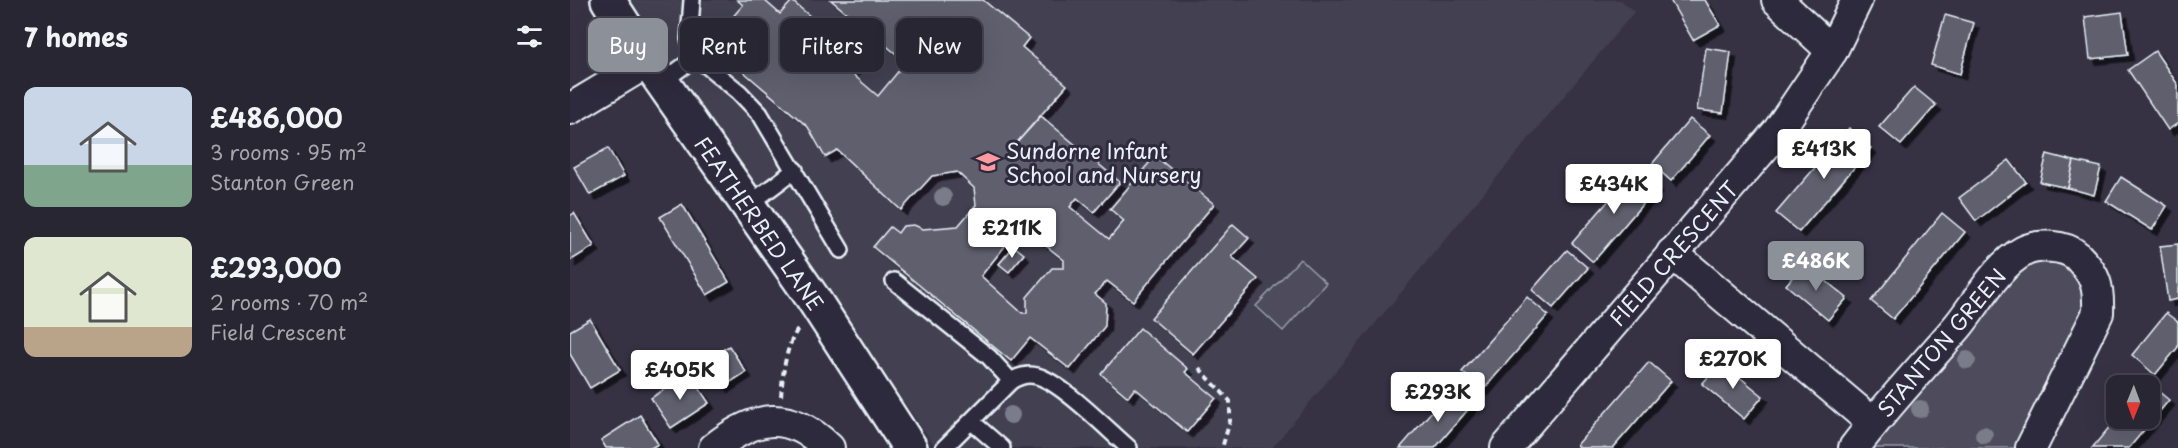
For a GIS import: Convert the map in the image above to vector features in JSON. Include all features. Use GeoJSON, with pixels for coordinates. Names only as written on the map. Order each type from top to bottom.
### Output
{"type":"FeatureCollection","features":[{"type":"Feature","properties":{"kind":"street","name":"FEATHERBED LANE"},"geometry":{"type":"LineString","coordinates":[[608,0],[620,18]]}},
{"type":"Feature","properties":{"kind":"street"},"geometry":{"type":"LineString","coordinates":[[1777,0],[1832,51]]}},
{"type":"Feature","properties":{"kind":"street","name":"FIELD CRESCENT"},"geometry":{"type":"LineString","coordinates":[[1506,448],[1778,131],[1832,51],[1857,0]]}},
{"type":"Feature","properties":{"kind":"street","name":"FEATHERBED LANE"},"geometry":{"type":"LineString","coordinates":[[655,72],[812,297],[910,448]]}},
{"type":"Feature","properties":{"kind":"street"},"geometry":{"type":"LineString","coordinates":[[570,109],[655,72]]}},
{"type":"Feature","properties":{"kind":"street","name":"STANTON GREEN"},"geometry":{"type":"LineString","coordinates":[[1854,448],[2007,263],[2026,250],[2049,246],[2072,252],[2091,270],[2099,291],[2098,312],[2031,448]]}},
{"type":"Feature","properties":{"kind":"street","name":"STANTON GREEN"},"geometry":{"type":"LineString","coordinates":[[1672,253],[1873,423]]}},
{"type":"Feature","properties":{"kind":"street"},"geometry":{"type":"LineString","coordinates":[[714,448],[727,438],[760,422],[777,419],[816,435],[829,448]]}},
{"type":"Feature","properties":{"kind":"lane"},"geometry":{"type":"LineString","coordinates":[[691,18],[692,0]]}},
{"type":"Feature","properties":{"kind":"lane"},"geometry":{"type":"LineString","coordinates":[[714,72],[739,92],[760,114],[842,250]]}},
{"type":"Feature","properties":{"kind":"lane"},"geometry":{"type":"LineString","coordinates":[[748,205],[795,170]]}},
{"type":"Feature","properties":{"kind":"lane"},"geometry":{"type":"LineString","coordinates":[[894,281],[989,357],[1011,381]]}},
{"type":"Feature","properties":{"kind":"lane"},"geometry":{"type":"LineString","coordinates":[[944,448],[1011,381],[1021,375],[1036,375],[1053,383],[1129,448]]}},
{"type":"Feature","properties":{"kind":"lane"},"geometry":{"type":"LineString","coordinates":[[972,422],[1002,448]]}},
{"type":"Feature","properties":{"kind":"path"},"geometry":{"type":"LineString","coordinates":[[777,419],[785,360],[793,336],[802,323],[793,310],[812,297]]}},
{"type":"Feature","properties":{"kind":"path"},"geometry":{"type":"LineString","coordinates":[[1199,368],[1230,401],[1230,421],[1222,448]]}},
{"type":"Feature","properties":{"kind":"shaded area"},"geometry":{"type":"Polygon","coordinates":[[[624,0],[1621,0],[1634,12],[1272,448],[936,448],[668,63],[668,18],[637,18],[624,0]]]}},
{"type":"Feature","properties":{"kind":"shaded area"},"geometry":{"type":"Polygon","coordinates":[[[2041,258],[2066,258],[2081,271],[2087,314],[2019,448],[1872,448],[2013,273],[2041,258]]]}},
{"type":"Feature","properties":{"kind":"shaded area"},"geometry":{"type":"Polygon","coordinates":[[[1300,259],[1326,283],[1283,331],[1256,306],[1300,259]]]}},
{"type":"Feature","properties":{"kind":"building"},"geometry":{"type":"Polygon","coordinates":[[[737,0],[764,0],[780,14],[792,1],[812,18],[780,18],[780,72],[852,72],[878,96],[898,72],[982,72],[982,18],[896,18],[896,54],[884,44],[884,18],[853,18],[831,0],[983,0],[1029,38],[1022,47],[1067,85],[1013,147],[1041,116],[1120,182],[1094,212],[1077,198],[1070,207],[1109,239],[1124,221],[1110,209],[1155,156],[1214,204],[1133,301],[1107,281],[1095,294],[1106,303],[1105,326],[1070,369],[1030,338],[1011,361],[873,247],[890,227],[898,233],[903,226],[914,225],[923,229],[958,226],[976,205],[974,188],[957,172],[932,176],[901,210],[837,150],[825,157],[808,127],[744,72],[768,72],[768,18],[732,18],[743,5],[737,0]],[[1021,226],[981,276],[1022,313],[1027,313],[1027,297],[1052,268],[1064,268],[1064,260],[1021,226]]]}},
{"type":"Feature","properties":{"kind":"building"},"geometry":{"type":"Polygon","coordinates":[[[1670,0],[1705,0],[1720,25],[1693,40],[1670,0]]]}},
{"type":"Feature","properties":{"kind":"building"},"geometry":{"type":"Polygon","coordinates":[[[2122,12],[2128,55],[2090,59],[2085,17],[2122,12]]]}},
{"type":"Feature","properties":{"kind":"building"},"geometry":{"type":"Polygon","coordinates":[[[1945,15],[1974,23],[1960,74],[1931,65],[1945,15]]]}},
{"type":"Feature","properties":{"kind":"building"},"geometry":{"type":"Polygon","coordinates":[[[1706,48],[1731,52],[1723,113],[1697,110],[1706,48]]]}},
{"type":"Feature","properties":{"kind":"building"},"geometry":{"type":"Polygon","coordinates":[[[2155,51],[2178,85],[2178,123],[2168,130],[2128,70],[2155,51]]]}},
{"type":"Feature","properties":{"kind":"building"},"geometry":{"type":"Polygon","coordinates":[[[1914,87],[1936,105],[1901,145],[1879,127],[1914,87]]]}},
{"type":"Feature","properties":{"kind":"building"},"geometry":{"type":"Polygon","coordinates":[[[1690,119],[1710,135],[1671,181],[1652,164],[1690,119]]]}},
{"type":"Feature","properties":{"kind":"building"},"geometry":{"type":"Polygon","coordinates":[[[1849,128],[1871,148],[1799,232],[1776,213],[1849,128]]]}},
{"type":"Feature","properties":{"kind":"building"},"geometry":{"type":"Polygon","coordinates":[[[608,148],[624,176],[590,195],[574,167],[608,148]]]}},
{"type":"Feature","properties":{"kind":"building"},"geometry":{"type":"Polygon","coordinates":[[[2047,154],[2074,161],[2068,188],[2040,182],[2047,154]]]}},
{"type":"Feature","properties":{"kind":"building"},"geometry":{"type":"Polygon","coordinates":[[[2009,160],[2026,182],[1976,221],[1959,198],[2009,160]]]}},
{"type":"Feature","properties":{"kind":"building"},"geometry":{"type":"Polygon","coordinates":[[[2074,161],[2101,167],[2094,195],[2068,188],[2074,161]]]}},
{"type":"Feature","properties":{"kind":"building"},"geometry":{"type":"Polygon","coordinates":[[[1636,169],[1657,187],[1593,262],[1572,243],[1636,169]]]}},
{"type":"Feature","properties":{"kind":"building"},"geometry":{"type":"Polygon","coordinates":[[[2121,177],[2167,206],[2152,230],[2106,201],[2121,177]]]}},
{"type":"Feature","properties":{"kind":"building"},"geometry":{"type":"Polygon","coordinates":[[[682,204],[729,282],[707,295],[660,217],[682,204]]]}},
{"type":"Feature","properties":{"kind":"building"},"geometry":{"type":"Polygon","coordinates":[[[574,213],[594,246],[570,261],[570,216],[574,213]]]}},
{"type":"Feature","properties":{"kind":"building"},"geometry":{"type":"Polygon","coordinates":[[[1942,213],[1965,232],[1893,319],[1871,301],[1942,213]]]}},
{"type":"Feature","properties":{"kind":"building"},"geometry":{"type":"Polygon","coordinates":[[[1233,224],[1249,238],[1232,257],[1258,279],[1193,354],[1151,318],[1233,224]]]}},
{"type":"Feature","properties":{"kind":"building"},"geometry":{"type":"Polygon","coordinates":[[[2178,244],[2178,299],[2168,301],[2160,246],[2178,244]]]}},
{"type":"Feature","properties":{"kind":"building"},"geometry":{"type":"Polygon","coordinates":[[[1014,246],[1024,254],[1009,272],[999,264],[1014,246]]]}},
{"type":"Feature","properties":{"kind":"building"},"geometry":{"type":"Polygon","coordinates":[[[1567,250],[1588,268],[1553,308],[1532,290],[1567,250]]]}},
{"type":"Feature","properties":{"kind":"building"},"geometry":{"type":"Polygon","coordinates":[[[1804,263],[1847,298],[1828,320],[1786,285],[1804,263]]]}},
{"type":"Feature","properties":{"kind":"building"},"geometry":{"type":"Polygon","coordinates":[[[1527,297],[1548,315],[1483,390],[1462,372],[1527,297]]]}},
{"type":"Feature","properties":{"kind":"building"},"geometry":{"type":"Polygon","coordinates":[[[2166,313],[2178,322],[2178,347],[2155,375],[2132,355],[2166,313]]]}},
{"type":"Feature","properties":{"kind":"building"},"geometry":{"type":"Polygon","coordinates":[[[590,319],[620,370],[590,388],[570,354],[570,331],[590,319]]]}},
{"type":"Feature","properties":{"kind":"building"},"geometry":{"type":"Polygon","coordinates":[[[1140,328],[1188,369],[1185,372],[1216,398],[1187,432],[1135,388],[1128,397],[1101,374],[1140,328]]]}},
{"type":"Feature","properties":{"kind":"building"},"geometry":{"type":"Polygon","coordinates":[[[729,346],[746,372],[723,387],[706,360],[729,346]]]}},
{"type":"Feature","properties":{"kind":"building"},"geometry":{"type":"Polygon","coordinates":[[[1649,362],[1671,381],[1613,448],[1580,448],[1577,445],[1649,362]]]}},
{"type":"Feature","properties":{"kind":"building"},"geometry":{"type":"Polygon","coordinates":[[[1721,362],[1763,396],[1744,419],[1702,384],[1721,362]]]}},
{"type":"Feature","properties":{"kind":"building"},"geometry":{"type":"Polygon","coordinates":[[[689,373],[709,403],[671,428],[651,398],[689,373]]]}},
{"type":"Feature","properties":{"kind":"building"},"geometry":{"type":"Polygon","coordinates":[[[1451,389],[1471,406],[1435,448],[1400,448],[1451,389]]]}},
{"type":"Feature","properties":{"kind":"building"},"geometry":{"type":"Polygon","coordinates":[[[2160,393],[2169,400],[2160,411],[2160,393]]]}},
{"type":"Feature","properties":{"kind":"building"},"geometry":{"type":"Polygon","coordinates":[[[640,415],[658,444],[651,448],[606,448],[601,440],[640,415]]]}},
{"type":"Feature","properties":{"kind":"building"},"geometry":{"type":"Polygon","coordinates":[[[2108,429],[2145,429],[2129,448],[2092,448],[2108,429]]]}},
{"type":"Feature","properties":{"kind":"place","name":"Sundorne Infant School and Nursery"},"geometry":{"type":"Point","coordinates":[988,162]}}]}
